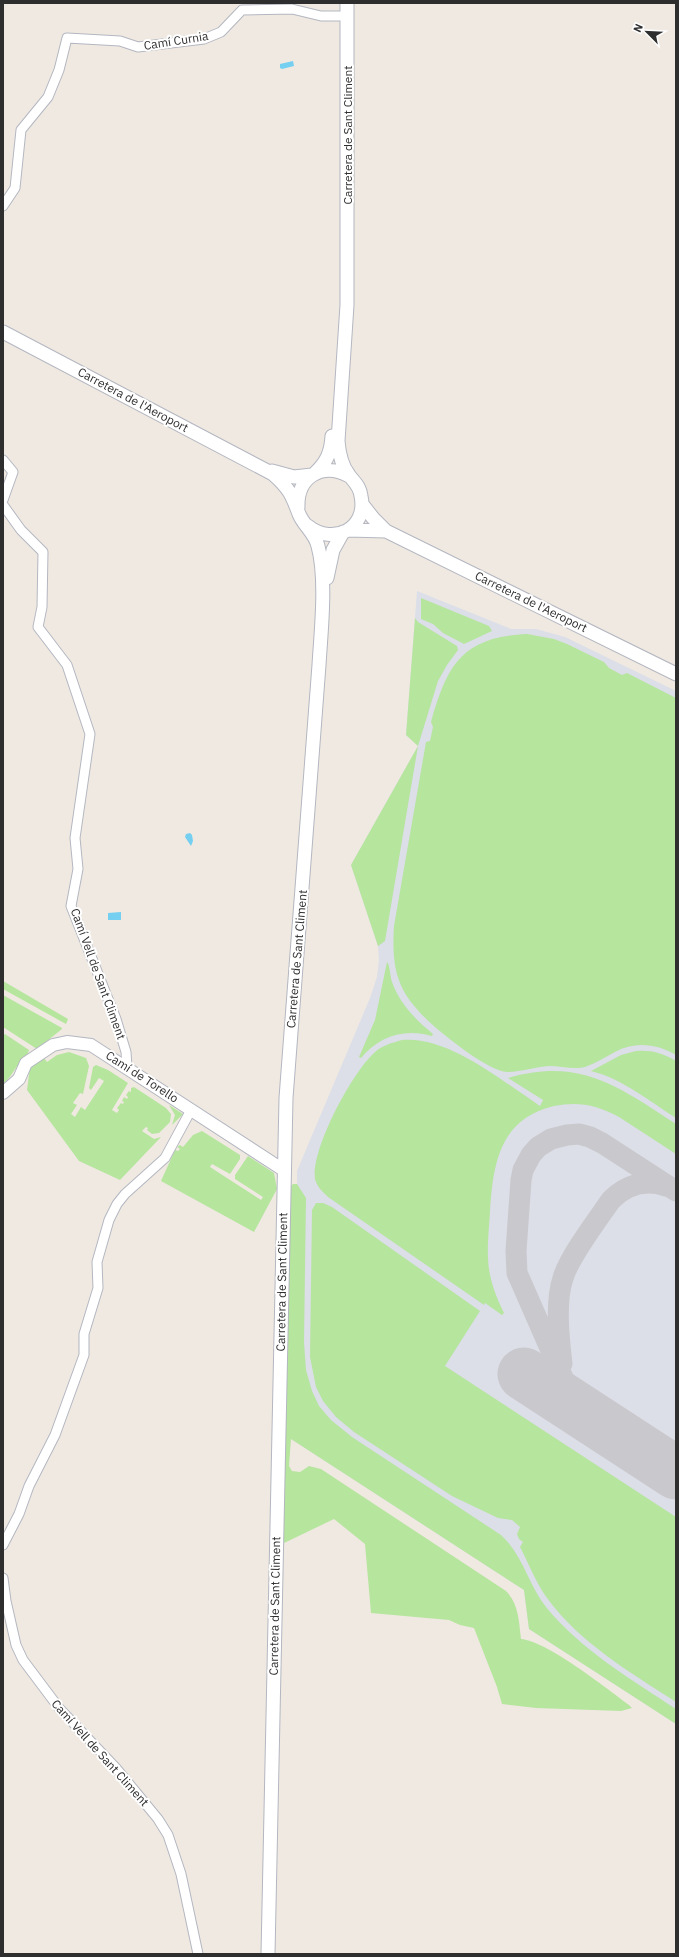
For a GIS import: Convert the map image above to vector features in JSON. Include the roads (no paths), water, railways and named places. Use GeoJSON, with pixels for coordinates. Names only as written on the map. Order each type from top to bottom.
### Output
{"type":"FeatureCollection","features":[{"type":"Feature","properties":{"kind":"main road","name":"Carretera de Sant Climent"},"geometry":{"type":"LineString","coordinates":[[347,9],[347,274]]}},
{"type":"Feature","properties":{"kind":"main road"},"geometry":{"type":"LineString","coordinates":[[298,507],[298,500],[302,486],[326,461],[331,451],[342,306],[347,274]]}},
{"type":"Feature","properties":{"kind":"main road"},"geometry":{"type":"LineString","coordinates":[[322,612],[330,558],[337,541],[360,516],[362,504],[360,490],[349,476],[342,462],[338,441],[347,305],[347,274]]}},
{"type":"Feature","properties":{"kind":"main road","name":"Carretera de l'Aeroport"},"geometry":{"type":"LineString","coordinates":[[3,332],[262,468]]}},
{"type":"Feature","properties":{"kind":"main road"},"geometry":{"type":"LineString","coordinates":[[262,468],[294,477],[332,470],[349,476]]}},
{"type":"Feature","properties":{"kind":"main road"},"geometry":{"type":"LineString","coordinates":[[262,468],[273,474],[289,489],[303,521],[314,531],[328,535],[346,531]]}},
{"type":"Feature","properties":{"kind":"main road","name":"Carretera de l'Aeroport"},"geometry":{"type":"LineString","coordinates":[[362,504],[386,531],[676,674]]}},
{"type":"Feature","properties":{"kind":"main road"},"geometry":{"type":"LineString","coordinates":[[308,526],[318,547],[322,612]]}},
{"type":"Feature","properties":{"kind":"main road","name":"Carretera de l'Aeroport"},"geometry":{"type":"LineString","coordinates":[[346,531],[386,531]]}},
{"type":"Feature","properties":{"kind":"main road","name":"Carretera de Sant Climent"},"geometry":{"type":"LineString","coordinates":[[268,1954],[287,1073],[317,709],[322,612]]}},
{"type":"Feature","properties":{"kind":"street","name":"Camí Curnia"},"geometry":{"type":"LineString","coordinates":[[3,206],[15,188],[21,130],[48,97],[59,70],[66,38],[120,41],[138,47],[204,39],[221,32],[242,10],[292,9],[320,16],[347,9]]}},
{"type":"Feature","properties":{"kind":"street"},"geometry":{"type":"LineString","coordinates":[[3,460],[13,472],[3,500]]}},
{"type":"Feature","properties":{"kind":"street","name":"Camí Vell de Sant Climent"},"geometry":{"type":"LineString","coordinates":[[3,505],[21,530],[43,552],[42,608],[38,627],[67,666],[90,734],[75,838],[78,870],[71,906],[116,1019],[126,1052],[127,1067]]}},
{"type":"Feature","properties":{"kind":"street","name":"Camí de Torello"},"geometry":{"type":"LineString","coordinates":[[3,1093],[19,1079],[26,1063],[44,1050],[60,1042],[91,1045],[285,1171]]}},
{"type":"Feature","properties":{"kind":"street"},"geometry":{"type":"LineString","coordinates":[[3,1545],[19,1514],[29,1486],[57,1430],[84,1355],[84,1334],[98,1288],[97,1262],[109,1220],[117,1204],[125,1194],[165,1158],[191,1110]]}},
{"type":"Feature","properties":{"kind":"street","name":"Camí Vell de Sant Climent"},"geometry":{"type":"LineString","coordinates":[[3,1578],[6,1601],[16,1645],[23,1660],[59,1708],[116,1768],[158,1819],[168,1835],[181,1874],[198,1954]]}},
{"type":"Feature","properties":{"kind":"water"},"geometry":{"type":"Polygon","coordinates":[[[293,61],[294,66],[282,69],[280,68],[280,64],[293,61]]]}},
{"type":"Feature","properties":{"kind":"water"},"geometry":{"type":"Polygon","coordinates":[[[190,833],[193,841],[191,846],[185,837],[186,834],[190,833]]]}},
{"type":"Feature","properties":{"kind":"water"},"geometry":{"type":"Polygon","coordinates":[[[121,912],[121,920],[108,920],[108,913],[121,912]]]}}]}
